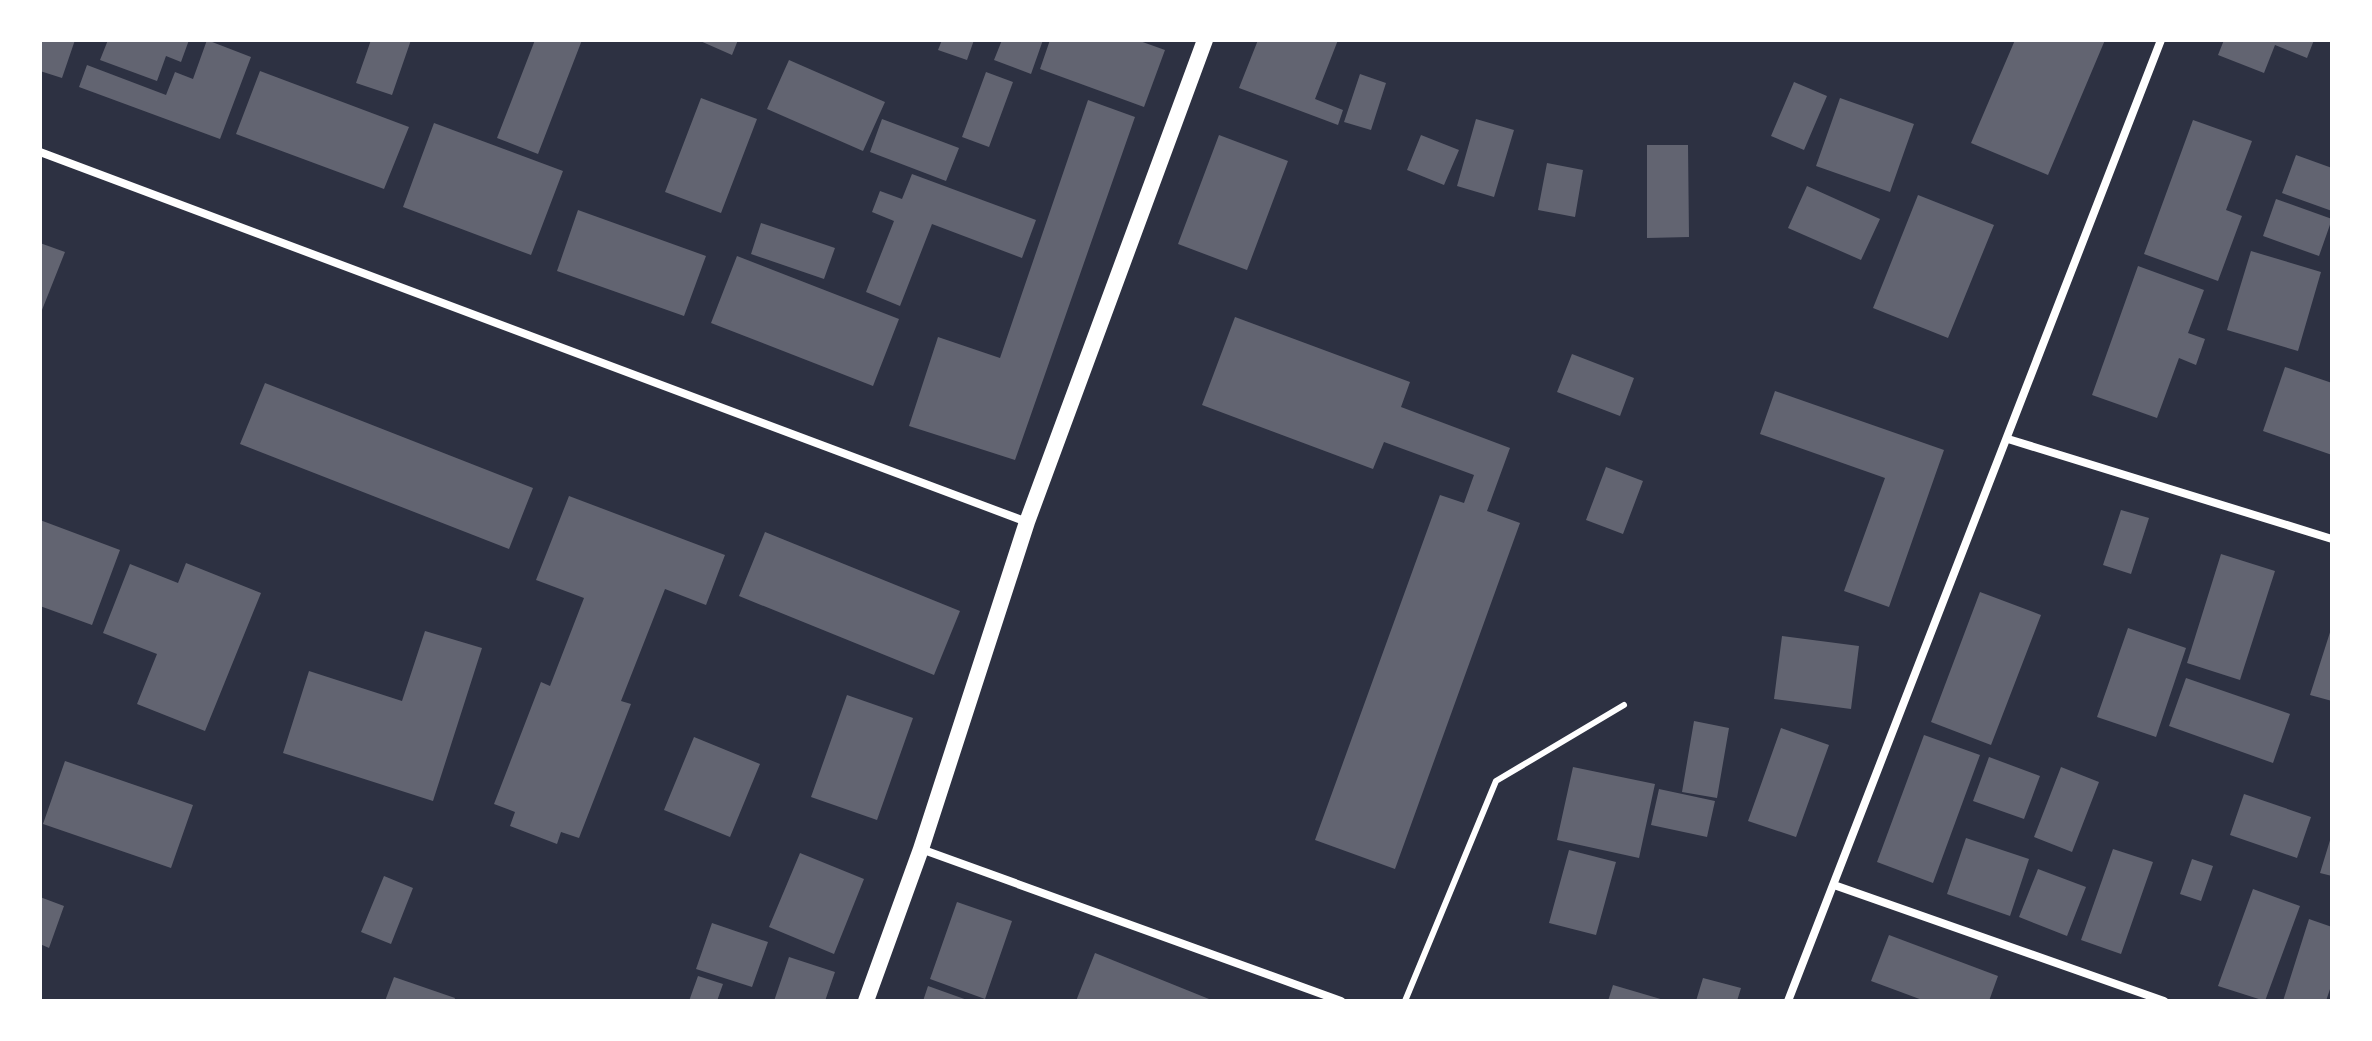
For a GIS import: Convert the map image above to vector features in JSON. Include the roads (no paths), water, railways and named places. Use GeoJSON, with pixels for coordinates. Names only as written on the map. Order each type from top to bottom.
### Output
{"type":"FeatureCollection","features":[{"type":"Feature","properties":{"kind":"main road"},"geometry":{"type":"LineString","coordinates":[[866,1001],[921,849],[1027,522],[1205,40]]}},
{"type":"Feature","properties":{"kind":"street"},"geometry":{"type":"LineString","coordinates":[[1788,1001],[2161,40]]}},
{"type":"Feature","properties":{"kind":"street"},"geometry":{"type":"LineString","coordinates":[[40,152],[1027,522]]}},
{"type":"Feature","properties":{"kind":"street"},"geometry":{"type":"LineString","coordinates":[[2008,439],[2332,539]]}},
{"type":"Feature","properties":{"kind":"street"},"geometry":{"type":"LineString","coordinates":[[921,849],[1341,1001]]}},
{"type":"Feature","properties":{"kind":"street"},"geometry":{"type":"LineString","coordinates":[[1834,885],[2164,1001]]}},
{"type":"Feature","properties":{"kind":"lane"},"geometry":{"type":"LineString","coordinates":[[1405,1001],[1496,781],[1624,705]]}}]}
